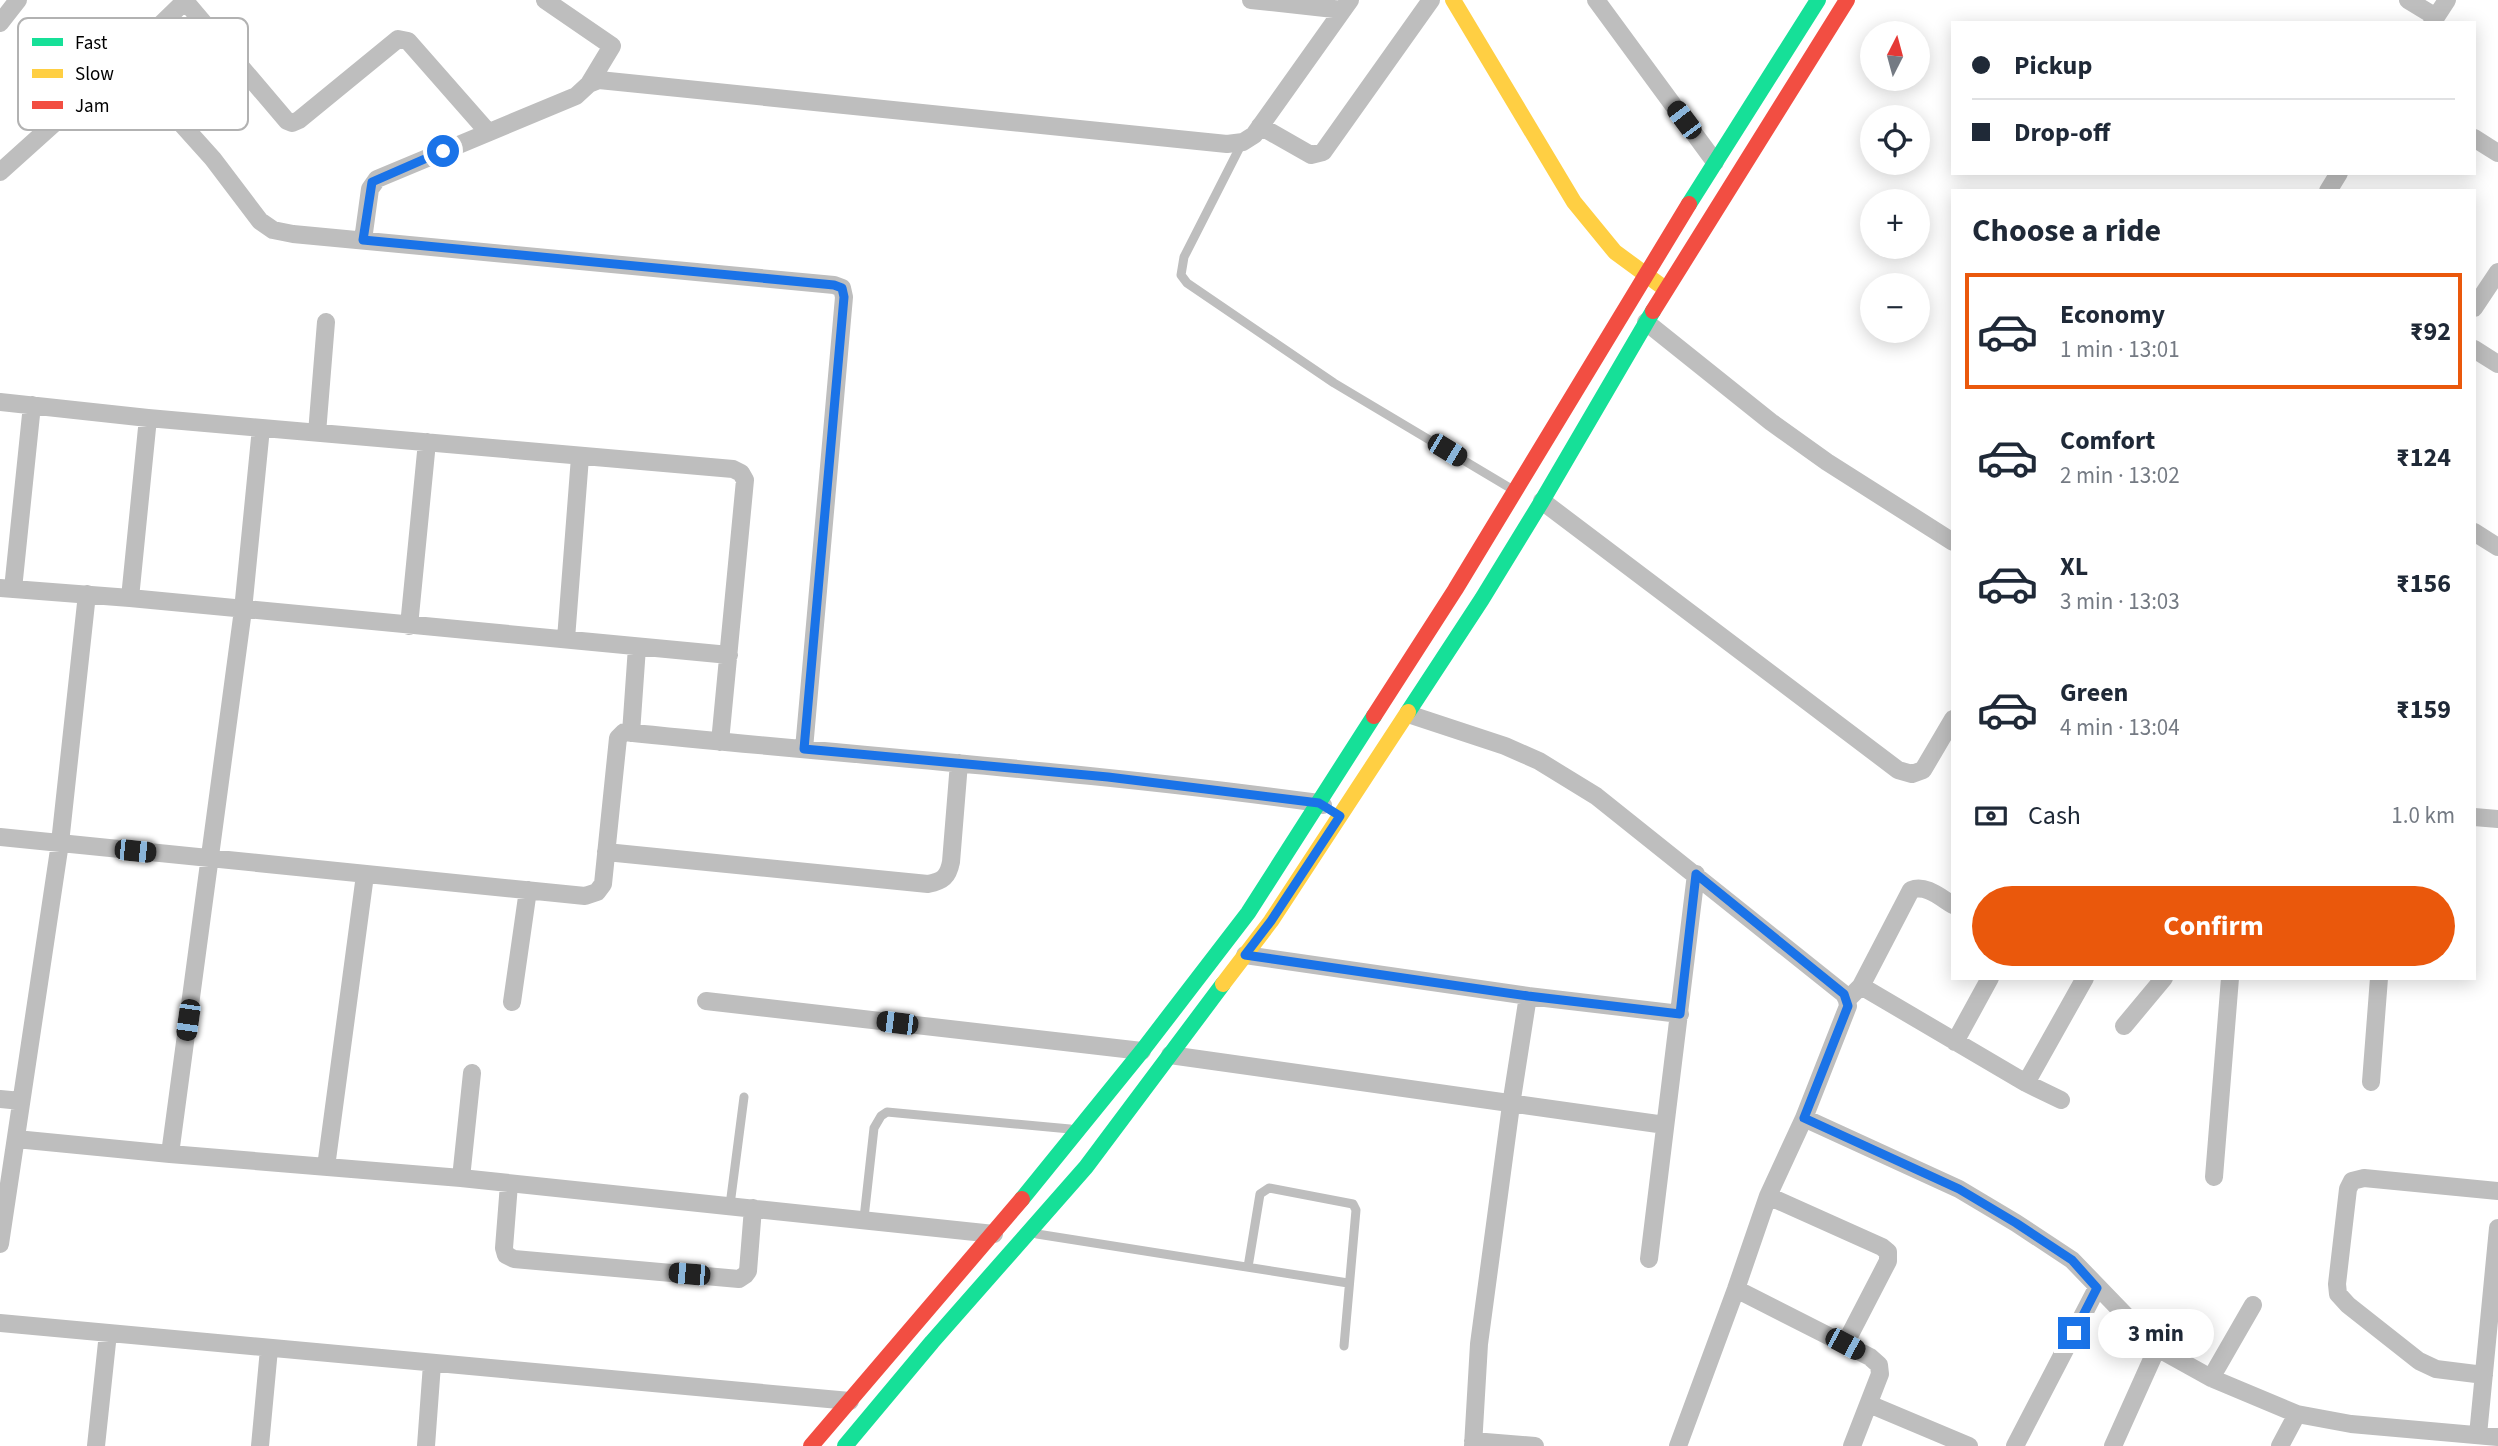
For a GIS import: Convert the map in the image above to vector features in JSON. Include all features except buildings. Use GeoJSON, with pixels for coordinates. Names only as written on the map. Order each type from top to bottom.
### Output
{"type":"FeatureCollection","features":[{"type":"Feature","properties":{"kind":"main road"},"geometry":{"type":"LineString","coordinates":[[1453,0],[1574,202],[1615,252],[1666,289]]}},
{"type":"Feature","properties":{"kind":"main road"},"geometry":{"type":"LineString","coordinates":[[845,1446],[932,1342],[1086,1167],[1271,921],[1408,713],[1542,501],[1666,289],[1847,0]]}},
{"type":"Feature","properties":{"kind":"main road"},"geometry":{"type":"LineString","coordinates":[[811,1446],[994,1234],[1142,1051],[1248,913],[1455,590],[1809,4]]}},
{"type":"Feature","properties":{"kind":"street"},"geometry":{"type":"LineString","coordinates":[[0,23],[18,0]]}},
{"type":"Feature","properties":{"kind":"street"},"geometry":{"type":"LineString","coordinates":[[363,240],[372,182],[576,96],[589,84],[612,46],[545,0]]}},
{"type":"Feature","properties":{"kind":"street"},"geometry":{"type":"LineString","coordinates":[[1251,0],[1347,5]]}},
{"type":"Feature","properties":{"kind":"street"},"geometry":{"type":"LineString","coordinates":[[1260,126],[1311,155],[1323,152],[1431,0]]}},
{"type":"Feature","properties":{"kind":"street"},"geometry":{"type":"LineString","coordinates":[[1596,0],[1715,162]]}},
{"type":"Feature","properties":{"kind":"street"},"geometry":{"type":"LineString","coordinates":[[2407,0],[2434,20],[2447,0]]}},
{"type":"Feature","properties":{"kind":"street"},"geometry":{"type":"LineString","coordinates":[[168,18],[186,1],[200,18]]}},
{"type":"Feature","properties":{"kind":"street"},"geometry":{"type":"LineString","coordinates":[[589,84],[599,80],[1227,144],[1243,142],[1254,135],[1347,5]]}},
{"type":"Feature","properties":{"kind":"street"},"geometry":{"type":"LineString","coordinates":[[248,75],[287,121],[292,123],[398,39],[403,39],[408,41],[488,132]]}},
{"type":"Feature","properties":{"kind":"street"},"geometry":{"type":"LineString","coordinates":[[0,172],[47,130]]}},
{"type":"Feature","properties":{"kind":"street"},"geometry":{"type":"LineString","coordinates":[[187,130],[260,220],[273,230],[834,285],[842,288],[844,297],[804,749]]}},
{"type":"Feature","properties":{"kind":"street"},"geometry":{"type":"LineString","coordinates":[[2476,139],[2498,153]]}},
{"type":"Feature","properties":{"kind":"street"},"geometry":{"type":"LineString","coordinates":[[2476,305],[2498,272]]}},
{"type":"Feature","properties":{"kind":"street"},"geometry":{"type":"LineString","coordinates":[[317,433],[327,322]]}},
{"type":"Feature","properties":{"kind":"street"},"geometry":{"type":"LineString","coordinates":[[1646,322],[1771,422],[1827,462],[1951,541]]}},
{"type":"Feature","properties":{"kind":"street"},"geometry":{"type":"LineString","coordinates":[[2476,350],[2498,364]]}},
{"type":"Feature","properties":{"kind":"street"},"geometry":{"type":"LineString","coordinates":[[0,402],[148,418],[733,469],[741,473],[745,480],[720,743]]}},
{"type":"Feature","properties":{"kind":"street"},"geometry":{"type":"LineString","coordinates":[[32,405],[6,589],[87,594],[729,654]]}},
{"type":"Feature","properties":{"kind":"street"},"geometry":{"type":"LineString","coordinates":[[130,598],[148,418]]}},
{"type":"Feature","properties":{"kind":"street"},"geometry":{"type":"LineString","coordinates":[[170,1154],[243,610],[261,428]]}},
{"type":"Feature","properties":{"kind":"street"},"geometry":{"type":"LineString","coordinates":[[409,626],[427,442]]}},
{"type":"Feature","properties":{"kind":"street"},"geometry":{"type":"LineString","coordinates":[[566,639],[580,457]]}},
{"type":"Feature","properties":{"kind":"street"},"geometry":{"type":"LineString","coordinates":[[1542,501],[1898,770],[1912,774],[1923,770],[1951,722]]}},
{"type":"Feature","properties":{"kind":"street"},"geometry":{"type":"LineString","coordinates":[[2476,534],[2498,546]]}},
{"type":"Feature","properties":{"kind":"street"},"geometry":{"type":"LineString","coordinates":[[0,1244],[5,1178],[16,1139],[60,843],[87,594]]}},
{"type":"Feature","properties":{"kind":"street"},"geometry":{"type":"LineString","coordinates":[[631,733],[637,647]]}},
{"type":"Feature","properties":{"kind":"street"},"geometry":{"type":"LineString","coordinates":[[1408,713],[1505,746],[1539,761],[1596,796],[1844,994],[1847,1000],[1848,1006],[1804,1118],[1768,1195],[1678,1446]]}},
{"type":"Feature","properties":{"kind":"street"},"geometry":{"type":"LineString","coordinates":[[0,836],[585,896],[597,892],[603,884],[618,738],[625,732],[1220,789],[1319,803],[1340,816]]}},
{"type":"Feature","properties":{"kind":"street"},"geometry":{"type":"LineString","coordinates":[[606,852],[936,883],[949,873],[959,763]]}},
{"type":"Feature","properties":{"kind":"street"},"geometry":{"type":"LineString","coordinates":[[2476,817],[2498,819]]}},
{"type":"Feature","properties":{"kind":"street"},"geometry":{"type":"LineString","coordinates":[[1649,1259],[1696,874]]}},
{"type":"Feature","properties":{"kind":"street"},"geometry":{"type":"LineString","coordinates":[[326,1167],[365,875]]}},
{"type":"Feature","properties":{"kind":"street"},"geometry":{"type":"LineString","coordinates":[[1847,1000],[1861,986],[1912,890],[1917,887],[1924,888],[1951,904]]}},
{"type":"Feature","properties":{"kind":"street"},"geometry":{"type":"LineString","coordinates":[[512,1002],[528,890]]}},
{"type":"Feature","properties":{"kind":"street"},"geometry":{"type":"LineString","coordinates":[[1245,955],[1528,996],[1680,1014]]}},
{"type":"Feature","properties":{"kind":"street"},"geometry":{"type":"LineString","coordinates":[[1955,1042],[1989,980]]}},
{"type":"Feature","properties":{"kind":"street"},"geometry":{"type":"LineString","coordinates":[[2026,1083],[2081,980]]}},
{"type":"Feature","properties":{"kind":"street"},"geometry":{"type":"LineString","coordinates":[[2124,1027],[2162,980]]}},
{"type":"Feature","properties":{"kind":"street"},"geometry":{"type":"LineString","coordinates":[[2371,1082],[2379,980]]}},
{"type":"Feature","properties":{"kind":"street"},"geometry":{"type":"LineString","coordinates":[[2214,1177],[2227,982]]}},
{"type":"Feature","properties":{"kind":"street"},"geometry":{"type":"LineString","coordinates":[[1861,986],[2026,1083],[2061,1100]]}},
{"type":"Feature","properties":{"kind":"street"},"geometry":{"type":"LineString","coordinates":[[1528,996],[1479,1344],[1473,1444],[1535,1446]]}},
{"type":"Feature","properties":{"kind":"street"},"geometry":{"type":"LineString","coordinates":[[706,1001],[1142,1051]]}},
{"type":"Feature","properties":{"kind":"street"},"geometry":{"type":"LineString","coordinates":[[1170,1055],[1665,1125]]}},
{"type":"Feature","properties":{"kind":"street"},"geometry":{"type":"LineString","coordinates":[[461,1178],[471,1073]]}},
{"type":"Feature","properties":{"kind":"street"},"geometry":{"type":"LineString","coordinates":[[0,1098],[21,1101]]}},
{"type":"Feature","properties":{"kind":"street"},"geometry":{"type":"LineString","coordinates":[[1804,1118],[1971,1196],[2016,1223],[2072,1260],[2157,1348],[2211,1378],[2297,1414],[2423,1438],[2478,1435],[2498,1437]]}},
{"type":"Feature","properties":{"kind":"street"},"geometry":{"type":"LineString","coordinates":[[16,1139],[461,1178],[864,1218],[994,1234]]}},
{"type":"Feature","properties":{"kind":"street"},"geometry":{"type":"LineString","coordinates":[[2484,1375],[2436,1369],[2419,1361],[2348,1306],[2338,1294],[2337,1284],[2348,1189],[2352,1181],[2364,1178],[2498,1191]]}},
{"type":"Feature","properties":{"kind":"street"},"geometry":{"type":"LineString","coordinates":[[509,1184],[504,1248],[506,1255],[514,1259],[739,1279],[748,1271],[753,1208]]}},
{"type":"Feature","properties":{"kind":"street"},"geometry":{"type":"LineString","coordinates":[[1768,1195],[1888,1252],[1888,1261],[1845,1344]]}},
{"type":"Feature","properties":{"kind":"street"},"geometry":{"type":"LineString","coordinates":[[2478,1435],[2498,1228]]}},
{"type":"Feature","properties":{"kind":"street"},"geometry":{"type":"LineString","coordinates":[[2015,1446],[2097,1288]]}},
{"type":"Feature","properties":{"kind":"street"},"geometry":{"type":"LineString","coordinates":[[1736,1289],[1870,1357],[1879,1365],[1880,1374],[1852,1446]]}},
{"type":"Feature","properties":{"kind":"street"},"geometry":{"type":"LineString","coordinates":[[2211,1378],[2253,1305]]}},
{"type":"Feature","properties":{"kind":"street"},"geometry":{"type":"LineString","coordinates":[[0,1323],[850,1401]]}},
{"type":"Feature","properties":{"kind":"street"},"geometry":{"type":"LineString","coordinates":[[96,1446],[108,1334]]}},
{"type":"Feature","properties":{"kind":"street"},"geometry":{"type":"LineString","coordinates":[[2113,1446],[2157,1348]]}},
{"type":"Feature","properties":{"kind":"street"},"geometry":{"type":"LineString","coordinates":[[260,1446],[269,1349]]}},
{"type":"Feature","properties":{"kind":"street"},"geometry":{"type":"LineString","coordinates":[[426,1446],[432,1364]]}},
{"type":"Feature","properties":{"kind":"street"},"geometry":{"type":"LineString","coordinates":[[1869,1404],[1969,1446]]}},
{"type":"Feature","properties":{"kind":"street"},"geometry":{"type":"LineString","coordinates":[[2280,1446],[2297,1414]]}},
{"type":"Feature","properties":{"kind":"lane"},"geometry":{"type":"LineString","coordinates":[[1243,142],[1184,257],[1181,275],[1187,284],[1334,383],[1514,491]]}},
{"type":"Feature","properties":{"kind":"lane"},"geometry":{"type":"LineString","coordinates":[[730,1205],[744,1097]]}},
{"type":"Feature","properties":{"kind":"lane"},"geometry":{"type":"LineString","coordinates":[[864,1218],[874,1128],[881,1116],[887,1112],[1078,1130]]}},
{"type":"Feature","properties":{"kind":"lane"},"geometry":{"type":"LineString","coordinates":[[1248,1267],[1259,1194],[1269,1188],[1353,1204],[1356,1210],[1344,1346]]}},
{"type":"Feature","properties":{"kind":"lane"},"geometry":{"type":"LineString","coordinates":[[1028,1232],[1348,1283]]}},
{"type":"Feature","properties":{"kind":"traffic: fast"},"geometry":{"type":"LineString","coordinates":[[1689,204],[1818,0]]}},
{"type":"Feature","properties":{"kind":"traffic: fast"},"geometry":{"type":"LineString","coordinates":[[1408,712],[1542,501],[1653,311]]}},
{"type":"Feature","properties":{"kind":"traffic: fast"},"geometry":{"type":"LineString","coordinates":[[1022,1199],[1142,1051],[1248,913],[1374,716]]}},
{"type":"Feature","properties":{"kind":"traffic: fast"},"geometry":{"type":"LineString","coordinates":[[845,1446],[932,1342],[1086,1167],[1223,984]]}},
{"type":"Feature","properties":{"kind":"traffic: slow"},"geometry":{"type":"LineString","coordinates":[[1453,0],[1574,202],[1615,252],[1660,285]]}},
{"type":"Feature","properties":{"kind":"traffic: slow"},"geometry":{"type":"LineString","coordinates":[[1223,984],[1271,921],[1408,712]]}},
{"type":"Feature","properties":{"kind":"traffic: jam"},"geometry":{"type":"LineString","coordinates":[[1653,311],[1847,0]]}},
{"type":"Feature","properties":{"kind":"traffic: jam"},"geometry":{"type":"LineString","coordinates":[[1374,716],[1455,590],[1689,204]]}},
{"type":"Feature","properties":{"kind":"traffic: jam"},"geometry":{"type":"LineString","coordinates":[[811,1446],[1022,1199]]}},
{"type":"Feature","properties":{"kind":"route"},"geometry":{"type":"LineString","coordinates":[[443,151],[372,182],[363,240],[575,259],[834,285],[842,288],[844,297],[804,749],[1108,777],[1319,803],[1340,816],[1271,921],[1245,955],[1528,996],[1680,1014],[1696,874],[1844,994],[1847,1000],[1848,1006],[1804,1118],[1959,1189],[2072,1260],[2097,1288],[2074,1333]]}}]}
